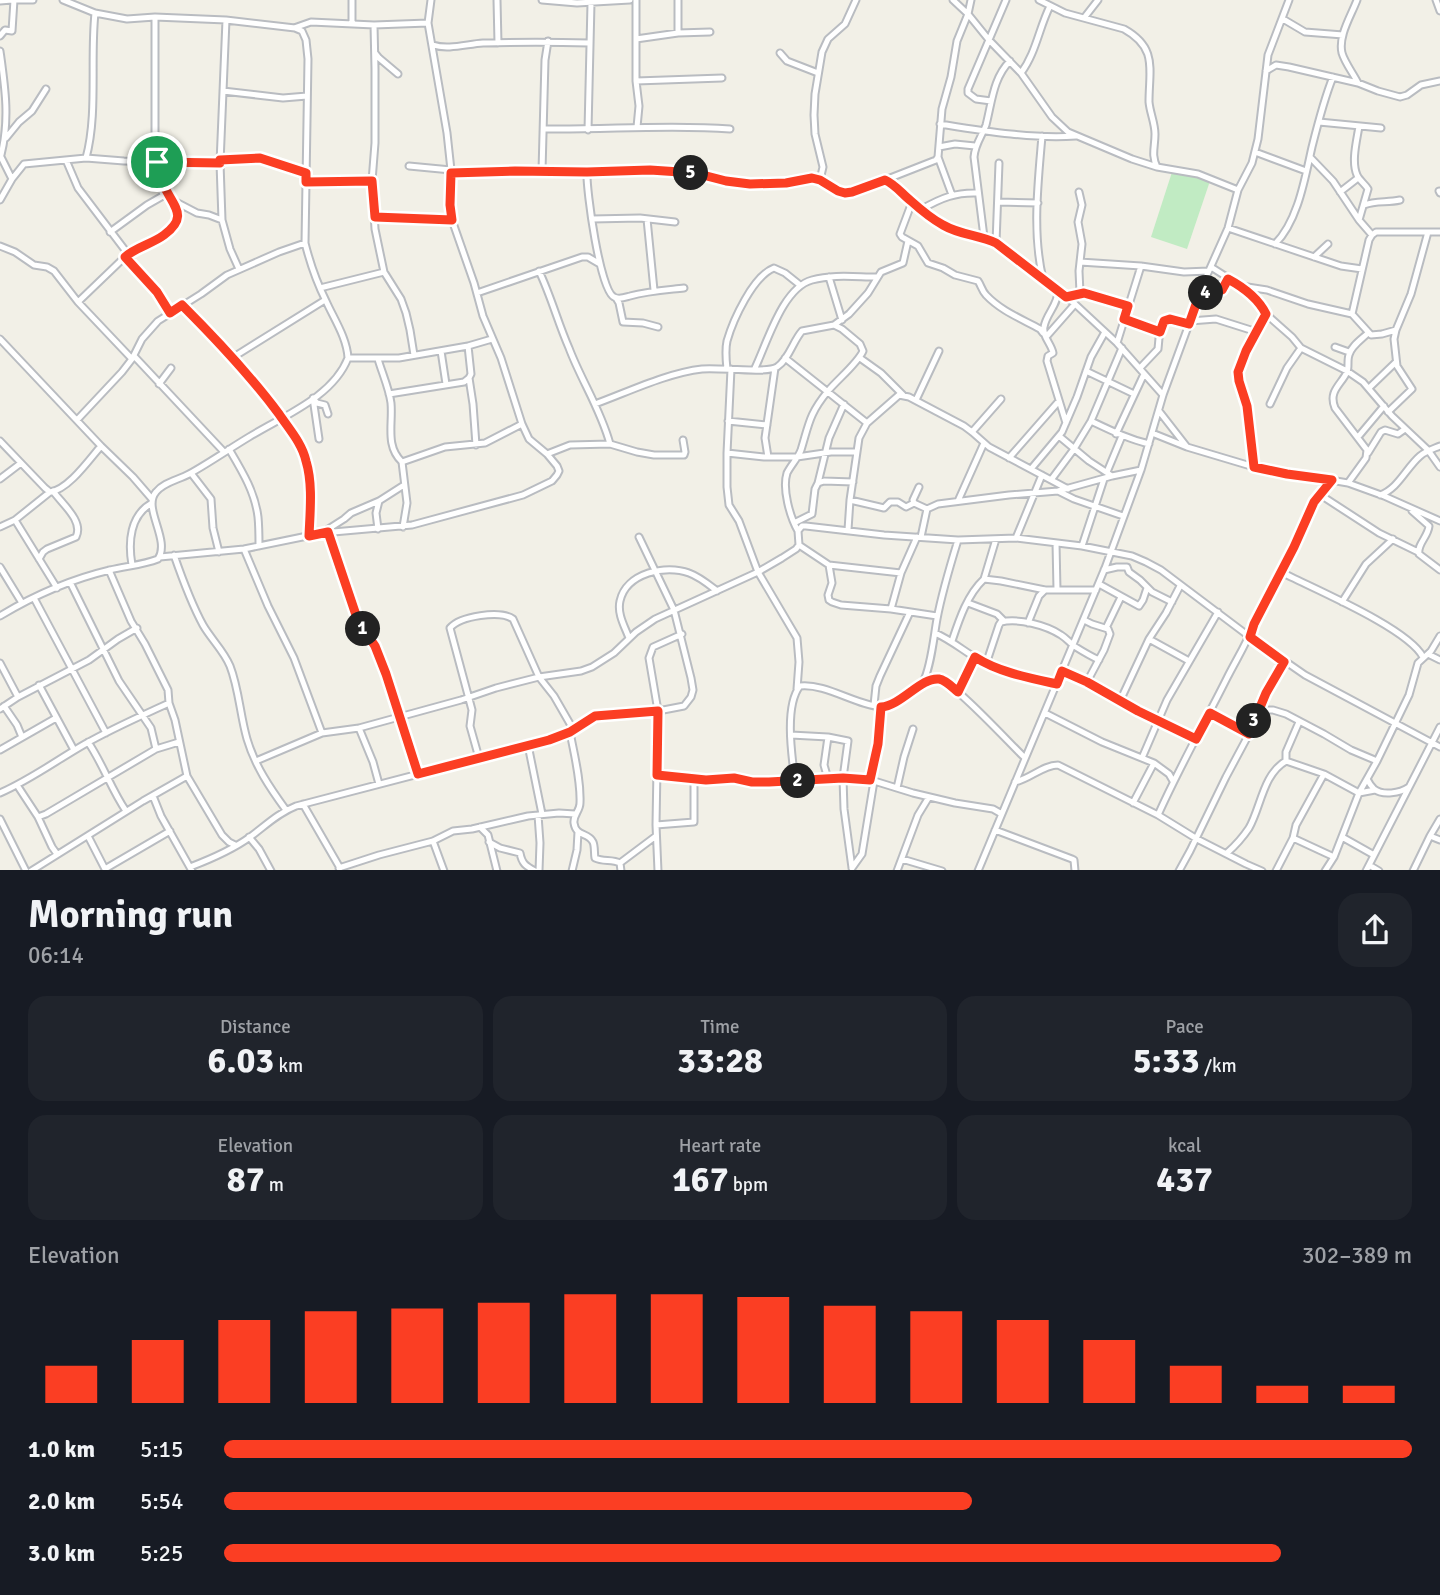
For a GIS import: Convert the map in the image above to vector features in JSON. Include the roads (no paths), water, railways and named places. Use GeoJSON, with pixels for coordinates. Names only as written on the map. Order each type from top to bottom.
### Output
{"type":"FeatureCollection","features":[{"type":"Feature","properties":{"kind":"street"},"geometry":{"type":"LineString","coordinates":[[0,36],[5,30],[12,31],[14,0]]}},
{"type":"Feature","properties":{"kind":"street"},"geometry":{"type":"LineString","coordinates":[[0,1],[33,0]]}},
{"type":"Feature","properties":{"kind":"street"},"geometry":{"type":"LineString","coordinates":[[63,0],[96,13],[127,19],[155,17],[226,20],[302,30],[308,59],[305,243],[320,288],[348,351],[348,358],[340,374],[313,398],[191,473],[156,491],[134,525],[130,543],[132,565]]}},
{"type":"Feature","properties":{"kind":"street"},"geometry":{"type":"LineString","coordinates":[[352,0],[352,24]]}},
{"type":"Feature","properties":{"kind":"street"},"geometry":{"type":"LineString","coordinates":[[0,616],[70,582],[109,570],[155,561],[160,557],[244,549],[325,532],[421,524],[523,495],[552,481],[557,475],[557,466],[529,439],[522,424],[452,220],[447,133],[428,23],[431,0]]}},
{"type":"Feature","properties":{"kind":"street"},"geometry":{"type":"LineString","coordinates":[[498,0],[498,43]]}},
{"type":"Feature","properties":{"kind":"street"},"geometry":{"type":"LineString","coordinates":[[542,0],[565,3],[631,0]]}},
{"type":"Feature","properties":{"kind":"street"},"geometry":{"type":"LineString","coordinates":[[636,0],[636,81],[639,106],[636,127]]}},
{"type":"Feature","properties":{"kind":"street"},"geometry":{"type":"LineString","coordinates":[[678,0],[678,33]]}},
{"type":"Feature","properties":{"kind":"street"},"geometry":{"type":"LineString","coordinates":[[820,180],[823,167],[815,134],[814,116],[818,73],[824,45],[845,24],[856,0]]}},
{"type":"Feature","properties":{"kind":"street"},"geometry":{"type":"LineString","coordinates":[[953,0],[1021,74],[1056,122],[1076,136],[1132,159],[1157,167],[1199,174],[1238,190]]}},
{"type":"Feature","properties":{"kind":"street"},"geometry":{"type":"LineString","coordinates":[[952,195],[938,157],[940,124],[957,41],[971,0]]}},
{"type":"Feature","properties":{"kind":"street"},"geometry":{"type":"LineString","coordinates":[[990,101],[976,99],[968,93],[1006,0]]}},
{"type":"Feature","properties":{"kind":"street"},"geometry":{"type":"LineString","coordinates":[[1039,0],[1065,13],[1124,29],[1147,48],[1150,108],[1155,132],[1153,155],[1157,167]]}},
{"type":"Feature","properties":{"kind":"street"},"geometry":{"type":"LineString","coordinates":[[1084,18],[1098,0]]}},
{"type":"Feature","properties":{"kind":"street"},"geometry":{"type":"LineString","coordinates":[[978,870],[1104,570],[1141,470],[1163,395],[1205,280],[1228,228],[1238,190],[1249,170],[1255,152],[1268,55],[1289,0]]}},
{"type":"Feature","properties":{"kind":"street"},"geometry":{"type":"LineString","coordinates":[[1357,0],[1341,43],[1342,52],[1358,83]]}},
{"type":"Feature","properties":{"kind":"street"},"geometry":{"type":"LineString","coordinates":[[1436,0],[1440,11]]}},
{"type":"Feature","properties":{"kind":"street"},"geometry":{"type":"LineString","coordinates":[[588,130],[590,3]]}},
{"type":"Feature","properties":{"kind":"street"},"geometry":{"type":"LineString","coordinates":[[1021,74],[1031,58],[1050,6]]}},
{"type":"Feature","properties":{"kind":"street"},"geometry":{"type":"LineString","coordinates":[[86,158],[91,135],[92,50],[96,13]]}},
{"type":"Feature","properties":{"kind":"street"},"geometry":{"type":"LineString","coordinates":[[78,302],[127,256],[163,236],[178,216],[159,174],[155,145],[155,17]]}},
{"type":"Feature","properties":{"kind":"street"},"geometry":{"type":"LineString","coordinates":[[1283,19],[1304,32],[1343,35]]}},
{"type":"Feature","properties":{"kind":"street"},"geometry":{"type":"LineString","coordinates":[[226,20],[220,161],[222,220],[239,269]]}},
{"type":"Feature","properties":{"kind":"street"},"geometry":{"type":"LineString","coordinates":[[294,28],[311,22],[374,25],[428,23]]}},
{"type":"Feature","properties":{"kind":"street"},"geometry":{"type":"LineString","coordinates":[[374,25],[372,181],[376,237],[384,272],[401,299],[406,313],[414,355]]}},
{"type":"Feature","properties":{"kind":"street"},"geometry":{"type":"LineString","coordinates":[[636,38],[710,32]]}},
{"type":"Feature","properties":{"kind":"street"},"geometry":{"type":"LineString","coordinates":[[433,44],[442,47],[548,41],[589,43]]}},
{"type":"Feature","properties":{"kind":"street"},"geometry":{"type":"LineString","coordinates":[[542,171],[545,60],[548,41]]}},
{"type":"Feature","properties":{"kind":"street"},"geometry":{"type":"LineString","coordinates":[[0,51],[7,101],[5,141],[1,155],[12,179]]}},
{"type":"Feature","properties":{"kind":"street"},"geometry":{"type":"LineString","coordinates":[[375,52],[398,74]]}},
{"type":"Feature","properties":{"kind":"street"},"geometry":{"type":"LineString","coordinates":[[780,53],[787,61],[818,73]]}},
{"type":"Feature","properties":{"kind":"street"},"geometry":{"type":"LineString","coordinates":[[984,237],[975,146],[984,130],[999,75],[1010,61]]}},
{"type":"Feature","properties":{"kind":"street"},"geometry":{"type":"LineString","coordinates":[[1266,71],[1280,65],[1358,83],[1400,97],[1421,85],[1440,80]]}},
{"type":"Feature","properties":{"kind":"street"},"geometry":{"type":"LineString","coordinates":[[1275,244],[1292,216],[1333,77]]}},
{"type":"Feature","properties":{"kind":"street"},"geometry":{"type":"LineString","coordinates":[[636,81],[722,78]]}},
{"type":"Feature","properties":{"kind":"street"},"geometry":{"type":"LineString","coordinates":[[5,141],[11,131],[32,111],[46,89]]}},
{"type":"Feature","properties":{"kind":"street"},"geometry":{"type":"LineString","coordinates":[[223,91],[283,98],[307,96]]}},
{"type":"Feature","properties":{"kind":"street"},"geometry":{"type":"LineString","coordinates":[[1319,122],[1381,128]]}},
{"type":"Feature","properties":{"kind":"street"},"geometry":{"type":"LineString","coordinates":[[940,124],[1042,136],[1076,136]]}},
{"type":"Feature","properties":{"kind":"street"},"geometry":{"type":"LineString","coordinates":[[545,129],[695,126],[730,129]]}},
{"type":"Feature","properties":{"kind":"street"},"geometry":{"type":"LineString","coordinates":[[1359,126],[1354,163],[1358,178],[1368,189],[1359,220]]}},
{"type":"Feature","properties":{"kind":"street"},"geometry":{"type":"LineString","coordinates":[[1042,136],[1037,246],[1043,280]]}},
{"type":"Feature","properties":{"kind":"street"},"geometry":{"type":"LineString","coordinates":[[939,147],[955,144],[975,146]]}},
{"type":"Feature","properties":{"kind":"street"},"geometry":{"type":"LineString","coordinates":[[1255,152],[1306,171]]}},
{"type":"Feature","properties":{"kind":"street"},"geometry":{"type":"LineString","coordinates":[[409,166],[451,172],[650,170],[769,184],[812,178],[845,193],[913,170],[938,157]]}},
{"type":"Feature","properties":{"kind":"street"},"geometry":{"type":"LineString","coordinates":[[1310,157],[1333,181],[1372,235]]}},
{"type":"Feature","properties":{"kind":"street"},"geometry":{"type":"LineString","coordinates":[[0,200],[24,163],[86,158],[157,162],[260,158],[306,173]]}},
{"type":"Feature","properties":{"kind":"street"},"geometry":{"type":"LineString","coordinates":[[66,160],[74,183],[170,313]]}},
{"type":"Feature","properties":{"kind":"street"},"geometry":{"type":"LineString","coordinates":[[996,243],[999,163]]}},
{"type":"Feature","properties":{"kind":"street"},"geometry":{"type":"LineString","coordinates":[[587,172],[587,192],[600,264],[608,289],[619,303],[623,322],[658,327]]}},
{"type":"Feature","properties":{"kind":"street"},"geometry":{"type":"LineString","coordinates":[[1340,192],[1358,178]]}},
{"type":"Feature","properties":{"kind":"street"},"geometry":{"type":"LineString","coordinates":[[885,180],[952,230],[984,237],[996,243],[1066,297],[1119,346],[1163,395]]}},
{"type":"Feature","properties":{"kind":"street"},"geometry":{"type":"LineString","coordinates":[[306,182],[372,181]]}},
{"type":"Feature","properties":{"kind":"street"},"geometry":{"type":"LineString","coordinates":[[1079,192],[1082,205],[1078,222],[1082,244],[1080,293]]}},
{"type":"Feature","properties":{"kind":"street"},"geometry":{"type":"LineString","coordinates":[[110,232],[168,193]]}},
{"type":"Feature","properties":{"kind":"street"},"geometry":{"type":"LineString","coordinates":[[922,209],[952,195],[978,194]]}},
{"type":"Feature","properties":{"kind":"street"},"geometry":{"type":"LineString","coordinates":[[173,200],[197,213],[222,220]]}},
{"type":"Feature","properties":{"kind":"street"},"geometry":{"type":"LineString","coordinates":[[1364,205],[1376,201],[1400,201]]}},
{"type":"Feature","properties":{"kind":"street"},"geometry":{"type":"LineString","coordinates":[[912,202],[900,234],[918,246],[928,263],[955,275],[978,281],[984,294],[1012,314],[1040,329],[1045,335],[1054,351],[1047,361],[1066,423]]}},
{"type":"Feature","properties":{"kind":"street"},"geometry":{"type":"LineString","coordinates":[[998,202],[1038,203]]}},
{"type":"Feature","properties":{"kind":"street"},"geometry":{"type":"LineString","coordinates":[[375,217],[452,220]]}},
{"type":"Feature","properties":{"kind":"street"},"geometry":{"type":"LineString","coordinates":[[592,219],[675,222]]}},
{"type":"Feature","properties":{"kind":"street"},"geometry":{"type":"LineString","coordinates":[[647,219],[654,290]]}},
{"type":"Feature","properties":{"kind":"street"},"geometry":{"type":"LineString","coordinates":[[1228,228],[1341,266],[1362,269]]}},
{"type":"Feature","properties":{"kind":"street"},"geometry":{"type":"LineString","coordinates":[[1352,314],[1372,235],[1376,232],[1440,232]]}},
{"type":"Feature","properties":{"kind":"street"},"geometry":{"type":"LineString","coordinates":[[1358,437],[1372,421],[1412,389],[1396,362],[1394,339],[1411,294],[1428,232]]}},
{"type":"Feature","properties":{"kind":"street"},"geometry":{"type":"LineString","coordinates":[[768,457],[765,438],[775,368],[785,358],[802,331],[834,325],[842,320],[868,293],[881,272],[903,263],[908,241]]}},
{"type":"Feature","properties":{"kind":"street"},"geometry":{"type":"LineString","coordinates":[[77,421],[107,390],[133,357],[146,333],[170,313],[227,275],[305,243]]}},
{"type":"Feature","properties":{"kind":"street"},"geometry":{"type":"LineString","coordinates":[[1314,257],[1328,244]]}},
{"type":"Feature","properties":{"kind":"street"},"geometry":{"type":"LineString","coordinates":[[0,246],[34,265],[54,271],[78,302],[227,450],[249,484],[258,517],[259,546]]}},
{"type":"Feature","properties":{"kind":"street"},"geometry":{"type":"LineString","coordinates":[[477,293],[582,257],[588,257],[600,264]]}},
{"type":"Feature","properties":{"kind":"street"},"geometry":{"type":"LineString","coordinates":[[1080,262],[1141,265],[1184,272],[1210,269],[1241,286],[1267,290],[1317,307],[1352,314],[1368,334],[1375,336],[1396,330]]}},
{"type":"Feature","properties":{"kind":"street"},"geometry":{"type":"LineString","coordinates":[[1051,480],[1091,421],[1107,383],[1141,265]]}},
{"type":"Feature","properties":{"kind":"street"},"geometry":{"type":"LineString","coordinates":[[795,781],[791,735],[799,662],[797,638],[758,572],[739,521],[730,505],[727,487],[727,341],[740,310],[759,279],[768,270],[774,268],[785,273],[800,285]]}},
{"type":"Feature","properties":{"kind":"street"},"geometry":{"type":"LineString","coordinates":[[539,271],[610,444]]}},
{"type":"Feature","properties":{"kind":"street"},"geometry":{"type":"LineString","coordinates":[[320,288],[384,272]]}},
{"type":"Feature","properties":{"kind":"street"},"geometry":{"type":"LineString","coordinates":[[754,369],[786,301],[800,285],[829,277],[877,277]]}},
{"type":"Feature","properties":{"kind":"street"},"geometry":{"type":"LineString","coordinates":[[829,277],[842,320]]}},
{"type":"Feature","properties":{"kind":"street"},"geometry":{"type":"LineString","coordinates":[[1200,293],[1219,292],[1228,279]]}},
{"type":"Feature","properties":{"kind":"street"},"geometry":{"type":"LineString","coordinates":[[1205,280],[1223,285]]}},
{"type":"Feature","properties":{"kind":"street"},"geometry":{"type":"LineString","coordinates":[[1241,286],[1301,348],[1357,377],[1428,450],[1440,467]]}},
{"type":"Feature","properties":{"kind":"street"},"geometry":{"type":"LineString","coordinates":[[616,298],[654,290],[684,288]]}},
{"type":"Feature","properties":{"kind":"street"},"geometry":{"type":"LineString","coordinates":[[1045,335],[1044,325],[1056,302],[1058,291]]}},
{"type":"Feature","properties":{"kind":"street"},"geometry":{"type":"LineString","coordinates":[[1066,297],[1080,293],[1091,294],[1128,306]]}},
{"type":"Feature","properties":{"kind":"street"},"geometry":{"type":"LineString","coordinates":[[232,358],[325,300]]}},
{"type":"Feature","properties":{"kind":"street"},"geometry":{"type":"LineString","coordinates":[[1045,335],[1075,304]]}},
{"type":"Feature","properties":{"kind":"street"},"geometry":{"type":"LineString","coordinates":[[182,305],[252,380],[293,434],[306,461],[310,483],[309,536]]}},
{"type":"Feature","properties":{"kind":"street"},"geometry":{"type":"LineString","coordinates":[[1254,467],[1247,406],[1238,372],[1266,314]]}},
{"type":"Feature","properties":{"kind":"street"},"geometry":{"type":"LineString","coordinates":[[1082,546],[1142,371],[1158,349],[1164,321],[1170,319],[1190,322],[1216,318],[1257,332]]}},
{"type":"Feature","properties":{"kind":"street"},"geometry":{"type":"LineString","coordinates":[[1124,319],[1160,332]]}},
{"type":"Feature","properties":{"kind":"street"},"geometry":{"type":"LineString","coordinates":[[256,761],[322,733],[359,728],[496,688],[592,667],[614,653],[655,619],[758,572],[796,549],[799,545],[798,531],[788,500],[786,476],[797,457],[808,421],[816,407],[860,358],[863,351],[863,347],[834,325]]}},
{"type":"Feature","properties":{"kind":"street"},"geometry":{"type":"LineString","coordinates":[[1031,469],[1059,436],[1091,358],[1105,332]]}},
{"type":"Feature","properties":{"kind":"street"},"geometry":{"type":"LineString","coordinates":[[1368,334],[1349,352],[1348,371],[1333,396],[1333,404],[1368,453]]}},
{"type":"Feature","properties":{"kind":"street"},"geometry":{"type":"LineString","coordinates":[[0,339],[134,478],[152,501],[162,548],[160,557]]}},
{"type":"Feature","properties":{"kind":"street"},"geometry":{"type":"LineString","coordinates":[[348,358],[378,359],[414,355],[492,339]]}},
{"type":"Feature","properties":{"kind":"street"},"geometry":{"type":"LineString","coordinates":[[468,346],[476,445]]}},
{"type":"Feature","properties":{"kind":"street"},"geometry":{"type":"LineString","coordinates":[[1270,404],[1287,368],[1301,348]]}},
{"type":"Feature","properties":{"kind":"street"},"geometry":{"type":"LineString","coordinates":[[1335,348],[1349,352]]}},
{"type":"Feature","properties":{"kind":"street"},"geometry":{"type":"LineString","coordinates":[[441,351],[446,384]]}},
{"type":"Feature","properties":{"kind":"street"},"geometry":{"type":"LineString","coordinates":[[916,400],[939,351]]}},
{"type":"Feature","properties":{"kind":"street"},"geometry":{"type":"LineString","coordinates":[[785,358],[867,423]]}},
{"type":"Feature","properties":{"kind":"street"},"geometry":{"type":"LineString","coordinates":[[860,358],[881,373],[903,395],[972,432],[989,447],[1068,489]]}},
{"type":"Feature","properties":{"kind":"street"},"geometry":{"type":"LineString","coordinates":[[378,359],[391,402],[391,446],[396,457],[402,462],[407,503],[403,527]]}},
{"type":"Feature","properties":{"kind":"street"},"geometry":{"type":"LineString","coordinates":[[1368,388],[1396,362]]}},
{"type":"Feature","properties":{"kind":"street"},"geometry":{"type":"LineString","coordinates":[[159,384],[171,368]]}},
{"type":"Feature","properties":{"kind":"street"},"geometry":{"type":"LineString","coordinates":[[595,404],[690,371],[775,368]]}},
{"type":"Feature","properties":{"kind":"street"},"geometry":{"type":"LineString","coordinates":[[1086,371],[1134,394]]}},
{"type":"Feature","properties":{"kind":"street"},"geometry":{"type":"LineString","coordinates":[[389,394],[469,379]]}},
{"type":"Feature","properties":{"kind":"street"},"geometry":{"type":"LineString","coordinates":[[848,530],[859,438],[867,423],[895,397],[903,395]]}},
{"type":"Feature","properties":{"kind":"street"},"geometry":{"type":"LineString","coordinates":[[313,398],[317,403],[325,405],[328,414]]}},
{"type":"Feature","properties":{"kind":"street"},"geometry":{"type":"LineString","coordinates":[[313,398],[319,439]]}},
{"type":"Feature","properties":{"kind":"street"},"geometry":{"type":"LineString","coordinates":[[972,432],[1002,399]]}},
{"type":"Feature","properties":{"kind":"street"},"geometry":{"type":"LineString","coordinates":[[1009,458],[1059,401]]}},
{"type":"Feature","properties":{"kind":"street"},"geometry":{"type":"LineString","coordinates":[[794,523],[813,514],[815,489],[824,454],[844,404]]}},
{"type":"Feature","properties":{"kind":"street"},"geometry":{"type":"LineString","coordinates":[[1159,411],[1186,447]]}},
{"type":"Feature","properties":{"kind":"street"},"geometry":{"type":"LineString","coordinates":[[728,421],[767,425]]}},
{"type":"Feature","properties":{"kind":"street"},"geometry":{"type":"LineString","coordinates":[[1091,421],[1119,435],[1149,444]]}},
{"type":"Feature","properties":{"kind":"street"},"geometry":{"type":"LineString","coordinates":[[1372,421],[1381,432]]}},
{"type":"Feature","properties":{"kind":"street"},"geometry":{"type":"LineString","coordinates":[[402,462],[445,447],[491,441],[522,424]]}},
{"type":"Feature","properties":{"kind":"street"},"geometry":{"type":"LineString","coordinates":[[1348,483],[1381,432],[1387,429],[1398,435],[1405,429]]}},
{"type":"Feature","properties":{"kind":"street"},"geometry":{"type":"LineString","coordinates":[[1152,433],[1186,447],[1254,467],[1348,483],[1440,522]]}},
{"type":"Feature","properties":{"kind":"street"},"geometry":{"type":"LineString","coordinates":[[1059,436],[1108,475]]}},
{"type":"Feature","properties":{"kind":"street"},"geometry":{"type":"LineString","coordinates":[[547,454],[570,445],[610,444],[637,453],[684,455],[683,440]]}},
{"type":"Feature","properties":{"kind":"street"},"geometry":{"type":"LineString","coordinates":[[1,443],[51,491],[78,523],[79,533],[76,537],[43,552],[39,559]]}},
{"type":"Feature","properties":{"kind":"street"},"geometry":{"type":"LineString","coordinates":[[958,502],[984,443]]}},
{"type":"Feature","properties":{"kind":"street"},"geometry":{"type":"LineString","coordinates":[[0,527],[15,520],[51,491],[60,489],[101,446]]}},
{"type":"Feature","properties":{"kind":"street"},"geometry":{"type":"LineString","coordinates":[[1380,495],[1391,491],[1415,461],[1428,450],[1440,446]]}},
{"type":"Feature","properties":{"kind":"street"},"geometry":{"type":"LineString","coordinates":[[727,453],[797,457],[856,452]]}},
{"type":"Feature","properties":{"kind":"street"},"geometry":{"type":"LineString","coordinates":[[0,479],[21,463]]}},
{"type":"Feature","properties":{"kind":"street"},"geometry":{"type":"LineString","coordinates":[[914,503],[927,509],[938,504],[1058,491],[1108,475],[1141,470]]}},
{"type":"Feature","properties":{"kind":"street"},"geometry":{"type":"LineString","coordinates":[[191,473],[211,499],[213,528],[219,552]]}},
{"type":"Feature","properties":{"kind":"street"},"geometry":{"type":"LineString","coordinates":[[1016,538],[1042,475]]}},
{"type":"Feature","properties":{"kind":"street"},"geometry":{"type":"LineString","coordinates":[[1158,815],[1239,653],[1250,637],[1306,518],[1319,494],[1332,480]]}},
{"type":"Feature","properties":{"kind":"street"},"geometry":{"type":"LineString","coordinates":[[818,483],[853,482]]}},
{"type":"Feature","properties":{"kind":"street"},"geometry":{"type":"LineString","coordinates":[[325,532],[348,514],[379,501],[404,485]]}},
{"type":"Feature","properties":{"kind":"street"},"geometry":{"type":"LineString","coordinates":[[914,503],[919,487]]}},
{"type":"Feature","properties":{"kind":"street"},"geometry":{"type":"LineString","coordinates":[[1058,491],[1123,516]]}},
{"type":"Feature","properties":{"kind":"street"},"geometry":{"type":"LineString","coordinates":[[1319,494],[1363,524],[1418,552],[1440,570]]}},
{"type":"Feature","properties":{"kind":"street"},"geometry":{"type":"LineString","coordinates":[[850,500],[884,508],[890,502],[898,502],[906,507],[914,503]]}},
{"type":"Feature","properties":{"kind":"street"},"geometry":{"type":"LineString","coordinates":[[378,529],[376,513],[379,501]]}},
{"type":"Feature","properties":{"kind":"street"},"geometry":{"type":"LineString","coordinates":[[1410,508],[1429,526],[1418,552]]}},
{"type":"Feature","properties":{"kind":"street"},"geometry":{"type":"LineString","coordinates":[[891,609],[901,573],[919,537],[927,509]]}},
{"type":"Feature","properties":{"kind":"street"},"geometry":{"type":"LineString","coordinates":[[15,520],[57,588]]}},
{"type":"Feature","properties":{"kind":"street"},"geometry":{"type":"LineString","coordinates":[[798,531],[802,526],[806,526],[884,536],[958,540],[1016,538],[1111,551],[1146,562],[1284,662],[1440,747]]}},
{"type":"Feature","properties":{"kind":"street"},"geometry":{"type":"LineString","coordinates":[[325,532],[358,621],[379,654],[418,774]]}},
{"type":"Feature","properties":{"kind":"street"},"geometry":{"type":"LineString","coordinates":[[153,796],[160,816],[191,869],[249,837],[286,810],[303,804],[549,740],[600,715],[658,711],[684,706],[693,690],[682,634],[668,593],[654,571],[639,537]]}},
{"type":"Feature","properties":{"kind":"street"},"geometry":{"type":"LineString","coordinates":[[952,641],[960,618],[984,579],[996,539]]}},
{"type":"Feature","properties":{"kind":"street"},"geometry":{"type":"LineString","coordinates":[[922,685],[945,583],[958,540]]}},
{"type":"Feature","properties":{"kind":"street"},"geometry":{"type":"LineString","coordinates":[[1342,602],[1366,564],[1393,540]]}},
{"type":"Feature","properties":{"kind":"street"},"geometry":{"type":"LineString","coordinates":[[1056,543],[1057,590]]}},
{"type":"Feature","properties":{"kind":"street"},"geometry":{"type":"LineString","coordinates":[[799,545],[829,565],[901,573]]}},
{"type":"Feature","properties":{"kind":"street"},"geometry":{"type":"LineString","coordinates":[[244,549],[268,606],[294,657],[322,733]]}},
{"type":"Feature","properties":{"kind":"street"},"geometry":{"type":"LineString","coordinates":[[174,555],[202,623],[228,662],[235,681],[247,740],[256,761],[286,810]]}},
{"type":"Feature","properties":{"kind":"street"},"geometry":{"type":"LineString","coordinates":[[829,565],[832,583],[828,595],[832,603],[937,616]]}},
{"type":"Feature","properties":{"kind":"street"},"geometry":{"type":"LineString","coordinates":[[0,567],[22,603]]}},
{"type":"Feature","properties":{"kind":"street"},"geometry":{"type":"LineString","coordinates":[[1104,570],[1127,567],[1130,573],[1157,596],[1172,602]]}},
{"type":"Feature","properties":{"kind":"street"},"geometry":{"type":"LineString","coordinates":[[629,638],[620,610],[620,601],[628,588],[642,576],[654,571],[674,569],[700,578],[717,591]]}},
{"type":"Feature","properties":{"kind":"street"},"geometry":{"type":"LineString","coordinates":[[109,570],[131,621],[167,690],[187,776],[222,835],[235,845]]}},
{"type":"Feature","properties":{"kind":"street"},"geometry":{"type":"LineString","coordinates":[[1282,572],[1342,602],[1409,641],[1426,656],[1440,660]]}},
{"type":"Feature","properties":{"kind":"street"},"geometry":{"type":"LineString","coordinates":[[984,579],[1045,590],[1097,587],[1139,606],[1147,588]]}},
{"type":"Feature","properties":{"kind":"street"},"geometry":{"type":"LineString","coordinates":[[70,582],[119,681],[151,728],[156,749]]}},
{"type":"Feature","properties":{"kind":"street"},"geometry":{"type":"LineString","coordinates":[[1120,701],[1149,639],[1180,586]]}},
{"type":"Feature","properties":{"kind":"street"},"geometry":{"type":"LineString","coordinates":[[1028,623],[1045,590]]}},
{"type":"Feature","properties":{"kind":"street"},"geometry":{"type":"LineString","coordinates":[[1106,628],[1121,597]]}},
{"type":"Feature","properties":{"kind":"street"},"geometry":{"type":"LineString","coordinates":[[34,598],[106,733]]}},
{"type":"Feature","properties":{"kind":"street"},"geometry":{"type":"LineString","coordinates":[[968,603],[997,614],[1004,621],[1028,623],[1059,633],[1073,645],[1099,660]]}},
{"type":"Feature","properties":{"kind":"street"},"geometry":{"type":"LineString","coordinates":[[874,705],[876,686],[910,612]]}},
{"type":"Feature","properties":{"kind":"street"},"geometry":{"type":"LineString","coordinates":[[1142,758],[1167,700],[1202,633],[1218,612]]}},
{"type":"Feature","properties":{"kind":"street"},"geometry":{"type":"LineString","coordinates":[[479,758],[470,726],[472,710],[450,628],[462,620],[493,614],[510,616],[539,677],[554,696],[571,731],[580,804],[575,814],[578,832],[572,870]]}},
{"type":"Feature","properties":{"kind":"street"},"geometry":{"type":"LineString","coordinates":[[1084,620],[1110,631],[1087,682]]}},
{"type":"Feature","properties":{"kind":"street"},"geometry":{"type":"LineString","coordinates":[[986,664],[996,631],[1004,621]]}},
{"type":"Feature","properties":{"kind":"street"},"geometry":{"type":"LineString","coordinates":[[22,737],[17,725],[2,707],[89,660],[137,628]]}},
{"type":"Feature","properties":{"kind":"street"},"geometry":{"type":"LineString","coordinates":[[935,633],[986,664],[1057,684]]}},
{"type":"Feature","properties":{"kind":"street"},"geometry":{"type":"LineString","coordinates":[[659,870],[656,836],[658,711],[649,657],[653,647],[682,634]]}},
{"type":"Feature","properties":{"kind":"street"},"geometry":{"type":"LineString","coordinates":[[1325,870],[1334,857],[1359,793],[1409,695],[1418,663],[1440,636]]}},
{"type":"Feature","properties":{"kind":"street"},"geometry":{"type":"LineString","coordinates":[[1149,639],[1189,661]]}},
{"type":"Feature","properties":{"kind":"street"},"geometry":{"type":"LineString","coordinates":[[958,692],[975,657]]}},
{"type":"Feature","properties":{"kind":"street"},"geometry":{"type":"LineString","coordinates":[[1179,870],[1284,662]]}},
{"type":"Feature","properties":{"kind":"street"},"geometry":{"type":"LineString","coordinates":[[0,663],[18,696]]}},
{"type":"Feature","properties":{"kind":"street"},"geometry":{"type":"LineString","coordinates":[[1062,671],[1196,739]]}},
{"type":"Feature","properties":{"kind":"street"},"geometry":{"type":"LineString","coordinates":[[797,689],[804,685],[881,707],[892,705],[933,680],[941,680],[958,692],[1025,758]]}},
{"type":"Feature","properties":{"kind":"street"},"geometry":{"type":"LineString","coordinates":[[39,685],[74,750]]}},
{"type":"Feature","properties":{"kind":"street"},"geometry":{"type":"LineString","coordinates":[[0,793],[88,742],[169,703]]}},
{"type":"Feature","properties":{"kind":"street"},"geometry":{"type":"LineString","coordinates":[[851,869],[862,854],[881,707]]}},
{"type":"Feature","properties":{"kind":"street"},"geometry":{"type":"LineString","coordinates":[[1259,710],[1280,712],[1325,734],[1350,750],[1377,761]]}},
{"type":"Feature","properties":{"kind":"street"},"geometry":{"type":"LineString","coordinates":[[1045,713],[1102,742],[1154,763],[1170,774],[1173,781]]}},
{"type":"Feature","properties":{"kind":"street"},"geometry":{"type":"LineString","coordinates":[[1210,713],[1249,734]]}},
{"type":"Feature","properties":{"kind":"street"},"geometry":{"type":"LineString","coordinates":[[0,750],[56,718]]}},
{"type":"Feature","properties":{"kind":"street"},"geometry":{"type":"LineString","coordinates":[[1286,761],[1286,752],[1299,722]]}},
{"type":"Feature","properties":{"kind":"street"},"geometry":{"type":"LineString","coordinates":[[1379,870],[1367,868],[1440,727]]}},
{"type":"Feature","properties":{"kind":"street"},"geometry":{"type":"LineString","coordinates":[[359,728],[379,784]]}},
{"type":"Feature","properties":{"kind":"street"},"geometry":{"type":"LineString","coordinates":[[897,788],[913,729]]}},
{"type":"Feature","properties":{"kind":"street"},"geometry":{"type":"LineString","coordinates":[[791,735],[848,741],[843,778],[851,869]]}},
{"type":"Feature","properties":{"kind":"street"},"geometry":{"type":"LineString","coordinates":[[828,737],[824,765],[828,779]]}},
{"type":"Feature","properties":{"kind":"street"},"geometry":{"type":"LineString","coordinates":[[88,742],[126,811]]}},
{"type":"Feature","properties":{"kind":"street"},"geometry":{"type":"LineString","coordinates":[[38,817],[156,749],[179,742]]}},
{"type":"Feature","properties":{"kind":"street"},"geometry":{"type":"LineString","coordinates":[[489,842],[507,850],[517,851],[524,865],[537,870],[540,814],[528,745]]}},
{"type":"Feature","properties":{"kind":"street"},"geometry":{"type":"LineString","coordinates":[[1286,761],[1324,775],[1359,793],[1375,790],[1400,792],[1410,786]]}},
{"type":"Feature","properties":{"kind":"street"},"geometry":{"type":"LineString","coordinates":[[1227,853],[1250,826],[1268,783],[1286,761]]}},
{"type":"Feature","properties":{"kind":"street"},"geometry":{"type":"LineString","coordinates":[[1133,803],[1154,763]]}},
{"type":"Feature","properties":{"kind":"street"},"geometry":{"type":"LineString","coordinates":[[1014,782],[1056,765],[1262,870]]}},
{"type":"Feature","properties":{"kind":"street"},"geometry":{"type":"LineString","coordinates":[[657,775],[694,779],[734,778],[752,782],[843,778],[872,781],[1000,813]]}},
{"type":"Feature","properties":{"kind":"street"},"geometry":{"type":"LineString","coordinates":[[1276,870],[1293,838],[1296,825],[1324,775]]}},
{"type":"Feature","properties":{"kind":"street"},"geometry":{"type":"LineString","coordinates":[[0,819],[29,870],[187,776]]}},
{"type":"Feature","properties":{"kind":"street"},"geometry":{"type":"LineString","coordinates":[[656,825],[694,822],[694,779]]}},
{"type":"Feature","properties":{"kind":"street"},"geometry":{"type":"LineString","coordinates":[[1367,779],[1375,790]]}},
{"type":"Feature","properties":{"kind":"street"},"geometry":{"type":"LineString","coordinates":[[17,785],[38,817],[57,854]]}},
{"type":"Feature","properties":{"kind":"street"},"geometry":{"type":"LineString","coordinates":[[898,870],[920,810],[929,797]]}},
{"type":"Feature","properties":{"kind":"street"},"geometry":{"type":"LineString","coordinates":[[303,804],[340,869],[379,855],[433,841],[453,831],[540,814],[575,814]]}},
{"type":"Feature","properties":{"kind":"street"},"geometry":{"type":"LineString","coordinates":[[1413,870],[1440,819]]}},
{"type":"Feature","properties":{"kind":"street"},"geometry":{"type":"LineString","coordinates":[[481,827],[488,835],[497,870]]}},
{"type":"Feature","properties":{"kind":"street"},"geometry":{"type":"LineString","coordinates":[[995,830],[1074,860],[1075,870]]}},
{"type":"Feature","properties":{"kind":"street"},"geometry":{"type":"LineString","coordinates":[[88,836],[105,870],[170,831]]}},
{"type":"Feature","properties":{"kind":"street"},"geometry":{"type":"LineString","coordinates":[[578,832],[593,842],[595,858],[621,867],[656,836]]}},
{"type":"Feature","properties":{"kind":"street"},"geometry":{"type":"LineString","coordinates":[[0,840],[9,834]]}},
{"type":"Feature","properties":{"kind":"street"},"geometry":{"type":"LineString","coordinates":[[1430,836],[1440,840]]}},
{"type":"Feature","properties":{"kind":"street"},"geometry":{"type":"LineString","coordinates":[[249,837],[271,870]]}},
{"type":"Feature","properties":{"kind":"street"},"geometry":{"type":"LineString","coordinates":[[1342,837],[1374,855]]}},
{"type":"Feature","properties":{"kind":"street"},"geometry":{"type":"LineString","coordinates":[[1293,838],[1334,857]]}},
{"type":"Feature","properties":{"kind":"street"},"geometry":{"type":"LineString","coordinates":[[433,841],[444,870]]}},
{"type":"Feature","properties":{"kind":"street"},"geometry":{"type":"LineString","coordinates":[[902,859],[942,870]]}}]}
